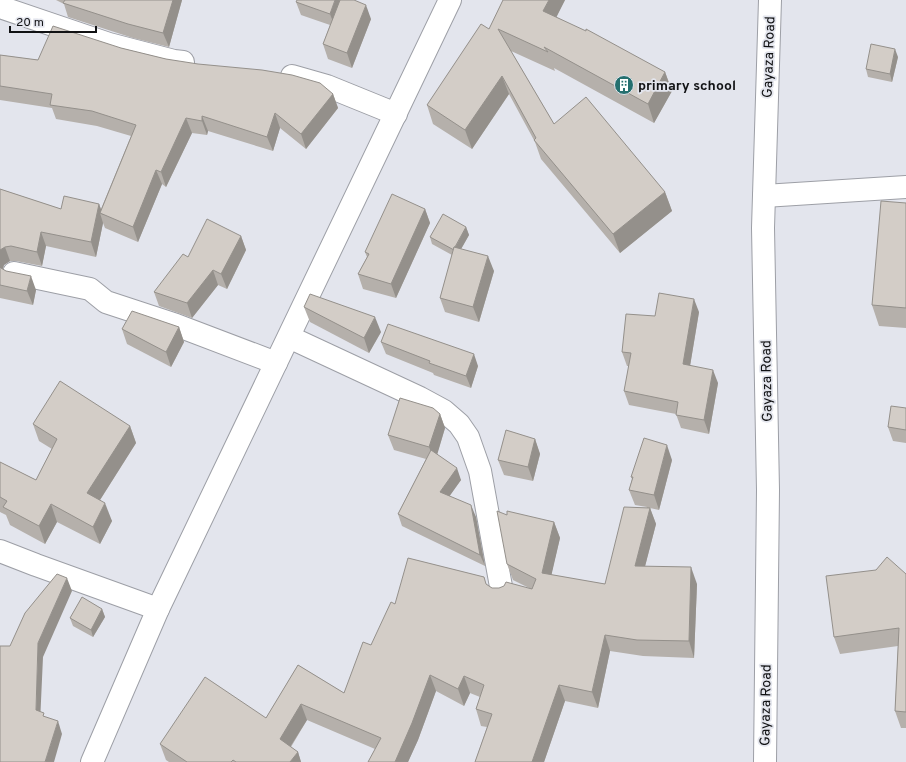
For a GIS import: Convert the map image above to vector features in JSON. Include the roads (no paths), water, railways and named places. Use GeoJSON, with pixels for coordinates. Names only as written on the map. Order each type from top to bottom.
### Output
{"type":"FeatureCollection","features":[{"type":"Feature","properties":{"kind":"street"},"geometry":{"type":"LineString","coordinates":[[92,762],[158,609],[450,0]]}},
{"type":"Feature","properties":{"kind":"street","name":"Gayaza Road"},"geometry":{"type":"LineString","coordinates":[[764,762],[768,490],[763,236],[770,0]]}},
{"type":"Feature","properties":{"kind":"street"},"geometry":{"type":"LineString","coordinates":[[0,7],[109,44],[174,61],[201,65]]}},
{"type":"Feature","properties":{"kind":"street"},"geometry":{"type":"LineString","coordinates":[[274,73],[300,78],[327,86],[396,114]]}},
{"type":"Feature","properties":{"kind":"street"},"geometry":{"type":"LineString","coordinates":[[764,196],[906,187]]}},
{"type":"Feature","properties":{"kind":"street"},"geometry":{"type":"LineString","coordinates":[[14,272],[90,289],[106,302],[176,325],[276,363]]}},
{"type":"Feature","properties":{"kind":"street"},"geometry":{"type":"LineString","coordinates":[[288,337],[420,398],[444,411],[459,424],[468,437],[480,471],[502,592]]}},
{"type":"Feature","properties":{"kind":"street"},"geometry":{"type":"LineString","coordinates":[[0,551],[158,609]]}},
{"type":"Feature","properties":{"kind":"place","name":"primary school"},"geometry":{"type":"Point","coordinates":[624,85]}}]}
